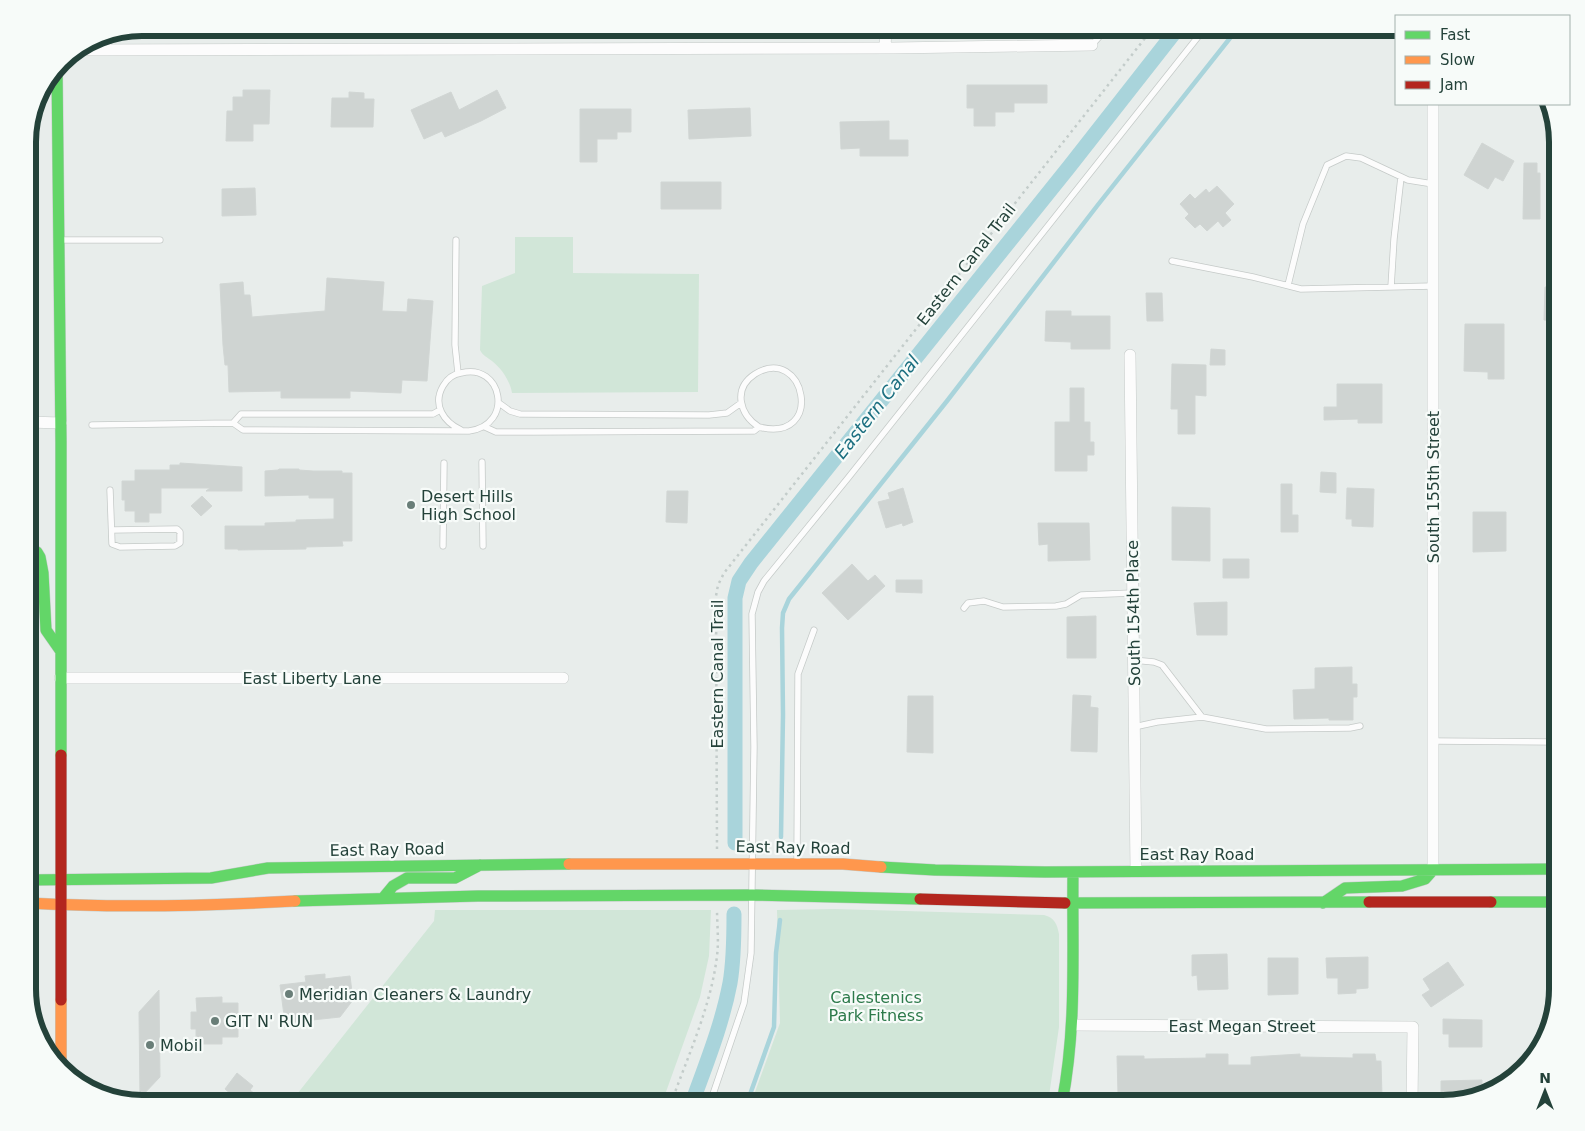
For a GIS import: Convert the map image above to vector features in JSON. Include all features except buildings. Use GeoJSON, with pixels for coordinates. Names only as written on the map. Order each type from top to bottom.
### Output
{"type":"FeatureCollection","features":[{"type":"Feature","properties":{"kind":"main road"},"geometry":{"type":"LineString","coordinates":[[57,79],[61,423],[60,1055]]}},
{"type":"Feature","properties":{"kind":"main road"},"geometry":{"type":"LineString","coordinates":[[36,552],[40,557],[43,573],[46,630],[60,650]]}},
{"type":"Feature","properties":{"kind":"main road","name":"East Ray Road"},"geometry":{"type":"LineString","coordinates":[[36,880],[210,878],[268,868],[717,862],[843,864],[935,870],[1073,872],[1549,869]]}},
{"type":"Feature","properties":{"kind":"main road"},"geometry":{"type":"LineString","coordinates":[[382,898],[392,885],[401,880],[407,878],[456,878],[482,864]]}},
{"type":"Feature","properties":{"kind":"main road"},"geometry":{"type":"LineString","coordinates":[[1323,903],[1345,888],[1402,886],[1425,879],[1433,870]]}},
{"type":"Feature","properties":{"kind":"main road"},"geometry":{"type":"LineString","coordinates":[[1064,1095],[1069,1068],[1072,1025],[1073,872]]}},
{"type":"Feature","properties":{"kind":"main road"},"geometry":{"type":"LineString","coordinates":[[36,904],[249,904],[336,899],[478,896],[752,895],[1072,903],[1549,902]]}},
{"type":"Feature","properties":{"kind":"street"},"geometry":{"type":"LineString","coordinates":[[885,48],[886,36]]}},
{"type":"Feature","properties":{"kind":"street"},"geometry":{"type":"LineString","coordinates":[[90,50],[885,48],[1092,45]]}},
{"type":"Feature","properties":{"kind":"street","name":"South 155th Street"},"geometry":{"type":"LineString","coordinates":[[1433,105],[1433,870]]}},
{"type":"Feature","properties":{"kind":"street","name":"South 154th Place"},"geometry":{"type":"LineString","coordinates":[[1130,355],[1136,871]]}},
{"type":"Feature","properties":{"kind":"street"},"geometry":{"type":"LineString","coordinates":[[36,422],[61,423]]}},
{"type":"Feature","properties":{"kind":"street","name":"East Liberty Lane"},"geometry":{"type":"LineString","coordinates":[[60,678],[563,678]]}},
{"type":"Feature","properties":{"kind":"street","name":"East Megan Street"},"geometry":{"type":"LineString","coordinates":[[1072,1025],[1413,1027],[1412,1095]]}},
{"type":"Feature","properties":{"kind":"lane"},"geometry":{"type":"LineString","coordinates":[[1092,45],[1100,36]]}},
{"type":"Feature","properties":{"kind":"lane"},"geometry":{"type":"LineString","coordinates":[[713,1095],[744,1003],[751,953],[754,747],[752,614],[758,592],[764,581],[855,470],[1199,36]]}},
{"type":"Feature","properties":{"kind":"lane"},"geometry":{"type":"LineString","coordinates":[[108,42],[108,50]]}},
{"type":"Feature","properties":{"kind":"lane"},"geometry":{"type":"LineString","coordinates":[[1288,285],[1303,224],[1327,165],[1346,156],[1361,158],[1408,180],[1433,184]]}},
{"type":"Feature","properties":{"kind":"lane"},"geometry":{"type":"LineString","coordinates":[[1391,287],[1400,177]]}},
{"type":"Feature","properties":{"kind":"lane"},"geometry":{"type":"LineString","coordinates":[[58,240],[160,240]]}},
{"type":"Feature","properties":{"kind":"lane"},"geometry":{"type":"LineString","coordinates":[[456,240],[455,345],[458,373]]}},
{"type":"Feature","properties":{"kind":"lane"},"geometry":{"type":"LineString","coordinates":[[1172,261],[1253,276],[1302,289],[1433,286]]}},
{"type":"Feature","properties":{"kind":"lane"},"geometry":{"type":"LineString","coordinates":[[769,369],[779,370],[795,380],[800,388],[801,408],[796,418],[789,425],[780,429],[769,430],[759,428],[750,422],[744,413],[741,403],[742,393],[752,376],[760,371],[769,369]]}},
{"type":"Feature","properties":{"kind":"lane"},"geometry":{"type":"LineString","coordinates":[[92,425],[233,423],[243,430],[469,431],[485,427],[497,412],[499,403],[498,394],[490,380],[475,372],[458,373],[442,388],[439,395],[440,410],[444,419],[452,426],[461,430]]}},
{"type":"Feature","properties":{"kind":"lane"},"geometry":{"type":"LineString","coordinates":[[499,403],[510,412],[520,414],[709,415],[726,413],[741,403]]}},
{"type":"Feature","properties":{"kind":"lane"},"geometry":{"type":"LineString","coordinates":[[233,423],[241,414],[433,414],[440,410]]}},
{"type":"Feature","properties":{"kind":"lane"},"geometry":{"type":"LineString","coordinates":[[485,427],[496,432],[754,431],[759,428]]}},
{"type":"Feature","properties":{"kind":"lane"},"geometry":{"type":"LineString","coordinates":[[482,462],[483,546]]}},
{"type":"Feature","properties":{"kind":"lane"},"geometry":{"type":"LineString","coordinates":[[443,546],[444,463]]}},
{"type":"Feature","properties":{"kind":"lane"},"geometry":{"type":"LineString","coordinates":[[110,490],[112,544],[120,547],[175,546],[180,543],[180,532],[177,529],[112,530]]}},
{"type":"Feature","properties":{"kind":"lane"},"geometry":{"type":"LineString","coordinates":[[964,608],[968,603],[976,600],[1003,607],[1056,606],[1066,604],[1081,595],[1133,593]]}},
{"type":"Feature","properties":{"kind":"lane"},"geometry":{"type":"LineString","coordinates":[[797,863],[798,674],[814,630]]}},
{"type":"Feature","properties":{"kind":"lane"},"geometry":{"type":"LineString","coordinates":[[1133,660],[1154,662],[1162,665],[1202,717]]}},
{"type":"Feature","properties":{"kind":"lane"},"geometry":{"type":"LineString","coordinates":[[1134,727],[1157,722],[1202,717],[1266,729],[1350,728],[1360,726]]}},
{"type":"Feature","properties":{"kind":"lane"},"geometry":{"type":"LineString","coordinates":[[1433,741],[1549,742]]}},
{"type":"Feature","properties":{"kind":"path","name":"Eastern Canal Trail"},"geometry":{"type":"LineString","coordinates":[[717,862],[716,596],[718,584],[724,573],[852,408],[1147,36]]}},
{"type":"Feature","properties":{"kind":"path"},"geometry":{"type":"LineString","coordinates":[[674,1095],[707,1004],[713,980],[717,954],[717,896]]}},
{"type":"Feature","properties":{"kind":"green space"},"geometry":{"type":"Polygon","coordinates":[[[515,237],[573,237],[573,273],[699,274],[698,392],[512,393],[502,371],[480,350],[482,286],[515,273],[515,237]]]}},
{"type":"Feature","properties":{"kind":"green space","name":"Calestenics Park Fitness"},"geometry":{"type":"Polygon","coordinates":[[[835,909],[1048,916],[1056,924],[1059,934],[1059,1027],[1049,1095],[754,1095],[780,1023],[777,910],[835,909]]]}},
{"type":"Feature","properties":{"kind":"green space"},"geometry":{"type":"Polygon","coordinates":[[[435,910],[711,910],[709,956],[700,997],[665,1095],[296,1095],[434,921],[435,910]]]}},
{"type":"Feature","properties":{"kind":"waterway","name":"Eastern Canal"},"geometry":{"type":"LineString","coordinates":[[735,843],[735,598],[739,581],[751,563],[1172,36]]}},
{"type":"Feature","properties":{"kind":"waterway"},"geometry":{"type":"LineString","coordinates":[[781,837],[782,628],[783,613],[789,599],[947,401],[1097,206],[1232,36]]}},
{"type":"Feature","properties":{"kind":"waterway","name":"Eastern Canal"},"geometry":{"type":"LineString","coordinates":[[695,1095],[727,999],[732,966],[734,914]]}},
{"type":"Feature","properties":{"kind":"waterway"},"geometry":{"type":"LineString","coordinates":[[750,1095],[774,1027],[776,953],[780,920]]}},
{"type":"Feature","properties":{"kind":"traffic: fast"},"geometry":{"type":"LineString","coordinates":[[57,79],[61,442],[61,755]]}},
{"type":"Feature","properties":{"kind":"traffic: fast"},"geometry":{"type":"LineString","coordinates":[[36,552],[40,557],[43,573],[46,630],[60,650]]}},
{"type":"Feature","properties":{"kind":"traffic: fast"},"geometry":{"type":"LineString","coordinates":[[36,880],[211,878],[268,868],[569,864]]}},
{"type":"Feature","properties":{"kind":"traffic: fast"},"geometry":{"type":"LineString","coordinates":[[383,898],[393,886],[407,878],[455,878],[480,865]]}},
{"type":"Feature","properties":{"kind":"traffic: fast"},"geometry":{"type":"LineString","coordinates":[[881,867],[1045,872],[1549,869]]}},
{"type":"Feature","properties":{"kind":"traffic: fast"},"geometry":{"type":"LineString","coordinates":[[1323,903],[1345,888],[1402,886],[1425,879],[1433,870]]}},
{"type":"Feature","properties":{"kind":"traffic: fast"},"geometry":{"type":"LineString","coordinates":[[1063,1095],[1072,1017],[1073,872]]}},
{"type":"Feature","properties":{"kind":"traffic: fast"},"geometry":{"type":"LineString","coordinates":[[295,901],[478,896],[752,895],[920,899]]}},
{"type":"Feature","properties":{"kind":"traffic: fast"},"geometry":{"type":"LineString","coordinates":[[1065,903],[1369,902]]}},
{"type":"Feature","properties":{"kind":"traffic: fast"},"geometry":{"type":"LineString","coordinates":[[1491,902],[1549,902]]}},
{"type":"Feature","properties":{"kind":"traffic: slow"},"geometry":{"type":"LineString","coordinates":[[569,864],[843,864],[881,867]]}},
{"type":"Feature","properties":{"kind":"traffic: slow"},"geometry":{"type":"LineString","coordinates":[[36,903],[162,906],[295,901]]}},
{"type":"Feature","properties":{"kind":"traffic: slow"},"geometry":{"type":"LineString","coordinates":[[61,1000],[61,1057]]}},
{"type":"Feature","properties":{"kind":"traffic: jam"},"geometry":{"type":"LineString","coordinates":[[61,755],[61,1000]]}},
{"type":"Feature","properties":{"kind":"traffic: jam"},"geometry":{"type":"LineString","coordinates":[[920,899],[1065,903]]}},
{"type":"Feature","properties":{"kind":"traffic: jam"},"geometry":{"type":"LineString","coordinates":[[1369,902],[1491,902]]}},
{"type":"Feature","properties":{"kind":"place","name":"Desert Hills High School"},"geometry":{"type":"Point","coordinates":[411,505]}},
{"type":"Feature","properties":{"kind":"place","name":"Meridian Cleaners & Laundry"},"geometry":{"type":"Point","coordinates":[289,994]}},
{"type":"Feature","properties":{"kind":"place","name":"GIT N' RUN"},"geometry":{"type":"Point","coordinates":[215,1021]}},
{"type":"Feature","properties":{"kind":"place","name":"Mobil"},"geometry":{"type":"Point","coordinates":[150,1045]}}]}
